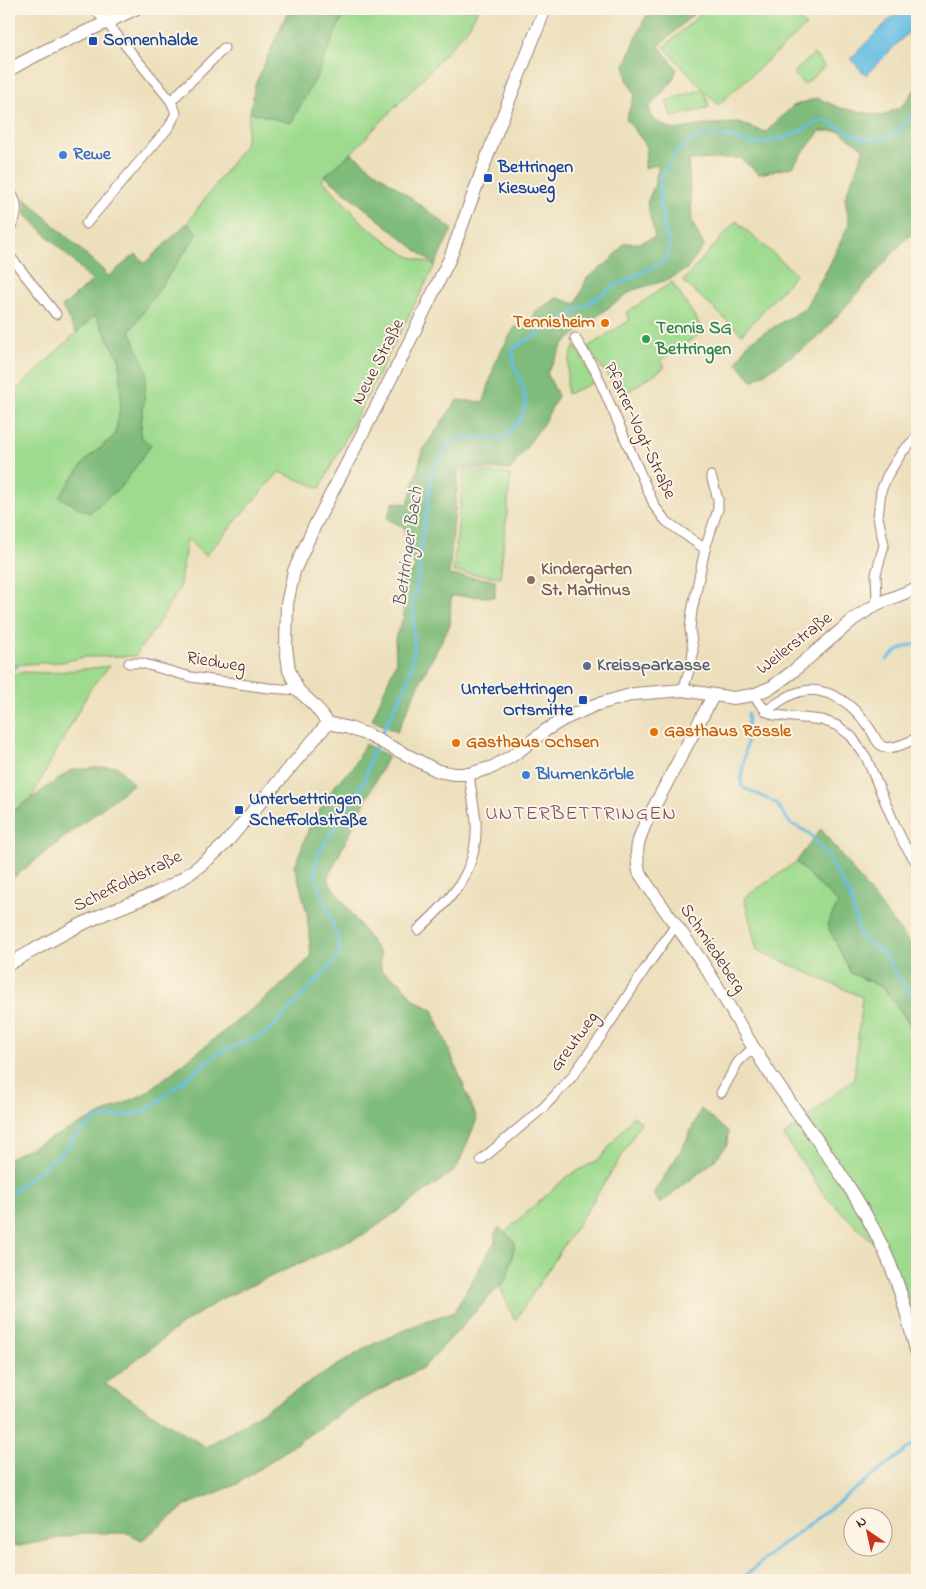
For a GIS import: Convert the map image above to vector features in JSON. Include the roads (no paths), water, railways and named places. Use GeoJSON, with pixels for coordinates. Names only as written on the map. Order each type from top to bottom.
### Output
{"type":"FeatureCollection","features":[{"type":"Feature","properties":{"kind":"street"},"geometry":{"type":"LineString","coordinates":[[86,224],[169,127],[176,113],[171,101],[94,9]]}},
{"type":"Feature","properties":{"kind":"street"},"geometry":{"type":"LineString","coordinates":[[9,70],[30,57],[135,9]]}},
{"type":"Feature","properties":{"kind":"street","name":"Neue Straße"},"geometry":{"type":"LineString","coordinates":[[328,723],[298,690],[289,670],[286,647],[287,604],[294,571],[314,527],[400,361],[450,258],[490,149],[546,9]]}},
{"type":"Feature","properties":{"kind":"street"},"geometry":{"type":"LineString","coordinates":[[171,101],[224,48]]}},
{"type":"Feature","properties":{"kind":"street"},"geometry":{"type":"LineString","coordinates":[[9,191],[16,203],[16,218],[9,229]]}},
{"type":"Feature","properties":{"kind":"street"},"geometry":{"type":"LineString","coordinates":[[9,255],[56,314]]}},
{"type":"Feature","properties":{"kind":"street","name":"Pfarrer-Vogt-Straße"},"geometry":{"type":"LineString","coordinates":[[575,338],[595,370],[655,507],[666,521],[705,549]]}},
{"type":"Feature","properties":{"kind":"street"},"geometry":{"type":"LineString","coordinates":[[877,604],[876,574],[884,545],[878,517],[882,491],[887,476],[902,452],[917,437]]}},
{"type":"Feature","properties":{"kind":"street"},"geometry":{"type":"LineString","coordinates":[[682,690],[692,661],[693,649],[690,629],[692,612],[705,549],[718,508],[718,498],[710,476]]}},
{"type":"Feature","properties":{"kind":"street","name":"Weilerstraße"},"geometry":{"type":"LineString","coordinates":[[328,723],[368,735],[438,770],[454,774],[469,774],[493,767],[515,754],[546,730],[564,719],[595,705],[634,694],[682,690],[732,698],[753,695],[772,687],[792,673],[846,625],[877,604],[917,588]]}},
{"type":"Feature","properties":{"kind":"street","name":"Riedweg"},"geometry":{"type":"LineString","coordinates":[[129,663],[141,664],[191,677],[268,688],[298,690]]}},
{"type":"Feature","properties":{"kind":"street"},"geometry":{"type":"LineString","coordinates":[[766,711],[800,691],[812,690],[837,696],[850,705],[862,717],[879,744],[885,747],[895,746],[917,738]]}},
{"type":"Feature","properties":{"kind":"street"},"geometry":{"type":"LineString","coordinates":[[753,695],[766,711],[774,715],[822,720],[838,726],[851,736],[866,757],[904,844],[917,863]]}},
{"type":"Feature","properties":{"kind":"street","name":"Schmiedeberg"},"geometry":{"type":"LineString","coordinates":[[713,696],[638,840],[636,856],[639,872],[704,965],[754,1048],[862,1208],[883,1247],[896,1279],[906,1309],[917,1354]]}},
{"type":"Feature","properties":{"kind":"street","name":"Scheffoldstraße"},"geometry":{"type":"LineString","coordinates":[[9,964],[92,919],[154,893],[182,878],[206,860],[234,833],[328,723]]}},
{"type":"Feature","properties":{"kind":"street"},"geometry":{"type":"LineString","coordinates":[[418,930],[442,908],[460,885],[471,864],[475,844],[476,822],[469,774]]}},
{"type":"Feature","properties":{"kind":"street","name":"Greutweg"},"geometry":{"type":"LineString","coordinates":[[480,1160],[544,1107],[571,1078],[598,1042],[676,924]]}},
{"type":"Feature","properties":{"kind":"street"},"geometry":{"type":"LineString","coordinates":[[721,1093],[738,1062],[754,1048]]}},
{"type":"Feature","properties":{"kind":"water"},"geometry":{"type":"Polygon","coordinates":[[[900,9],[904,9],[917,24],[866,75],[850,59],[900,9]]]}},
{"type":"Feature","properties":{"kind":"waterway","name":"Bettringer Bach"},"geometry":{"type":"LineString","coordinates":[[379,739],[408,681],[414,651],[413,602],[419,576],[418,566],[432,474],[444,449],[461,437],[503,438],[519,422],[526,403],[523,386],[514,365],[513,350],[520,344],[614,286],[666,261],[669,247],[660,205],[661,177],[678,150],[700,135],[729,137],[754,144],[784,138],[823,120],[862,138],[884,140],[904,125],[917,110]]}},
{"type":"Feature","properties":{"kind":"waterway"},"geometry":{"type":"LineString","coordinates":[[887,660],[901,649],[917,644]]}},
{"type":"Feature","properties":{"kind":"waterway"},"geometry":{"type":"LineString","coordinates":[[149,660],[171,666]]}},
{"type":"Feature","properties":{"kind":"waterway"},"geometry":{"type":"LineString","coordinates":[[9,671],[17,667]]}},
{"type":"Feature","properties":{"kind":"waterway"},"geometry":{"type":"LineString","coordinates":[[748,713],[747,739],[741,779],[742,787],[776,803],[790,823],[809,833],[825,853],[850,896],[860,937],[883,952],[906,989],[917,998]]}},
{"type":"Feature","properties":{"kind":"waterway","name":"Bettringer Bach"},"geometry":{"type":"LineString","coordinates":[[9,1194],[66,1149],[75,1136],[98,1118],[131,1115],[148,1109],[218,1053],[267,1033],[336,960],[340,948],[315,876],[317,855],[365,780],[370,759],[377,744]]}},
{"type":"Feature","properties":{"kind":"waterway"},"geometry":{"type":"LineString","coordinates":[[741,1580],[774,1551],[917,1442]]}},
{"type":"Feature","properties":{"kind":"place","name":"Sonnenhalde"},"geometry":{"type":"Point","coordinates":[93,41]}},
{"type":"Feature","properties":{"kind":"place","name":"Rewe"},"geometry":{"type":"Point","coordinates":[63,155]}},
{"type":"Feature","properties":{"kind":"place","name":"Bettringen Kiesweg"},"geometry":{"type":"Point","coordinates":[488,178]}},
{"type":"Feature","properties":{"kind":"place","name":"Tennisheim"},"geometry":{"type":"Point","coordinates":[605,323]}},
{"type":"Feature","properties":{"kind":"place","name":"Tennis SG Bettringen"},"geometry":{"type":"Point","coordinates":[646,339]}},
{"type":"Feature","properties":{"kind":"place","name":"Kindergarten St. Martinus"},"geometry":{"type":"Point","coordinates":[531,580]}},
{"type":"Feature","properties":{"kind":"place","name":"Kreissparkasse"},"geometry":{"type":"Point","coordinates":[587,666]}},
{"type":"Feature","properties":{"kind":"place","name":"Unterbettringen Ortsmitte"},"geometry":{"type":"Point","coordinates":[583,700]}},
{"type":"Feature","properties":{"kind":"place","name":"Gasthaus Rössle"},"geometry":{"type":"Point","coordinates":[654,732]}},
{"type":"Feature","properties":{"kind":"place","name":"Gasthaus Ochsen"},"geometry":{"type":"Point","coordinates":[456,743]}},
{"type":"Feature","properties":{"kind":"place","name":"Blumenkörble"},"geometry":{"type":"Point","coordinates":[526,775]}},
{"type":"Feature","properties":{"kind":"place","name":"Unterbettringen Scheffoldstraße"},"geometry":{"type":"Point","coordinates":[239,810]}},
{"type":"Feature","properties":{"kind":"district","name":"UNTERBETTRINGEN"},"geometry":{"type":"Point","coordinates":[581,814]}}]}
